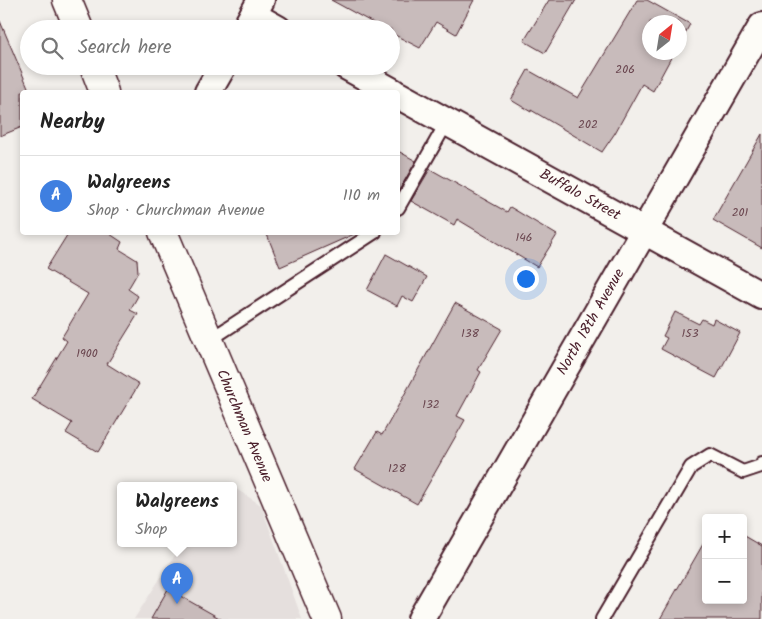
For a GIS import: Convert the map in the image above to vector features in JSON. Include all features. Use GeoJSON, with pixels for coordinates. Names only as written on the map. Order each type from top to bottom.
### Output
{"type":"FeatureCollection","features":[{"type":"Feature","properties":{"kind":"main road"},"geometry":{"type":"LineString","coordinates":[[67,0],[75,20]]}},
{"type":"Feature","properties":{"kind":"main road"},"geometry":{"type":"LineString","coordinates":[[97,75],[103,90]]}},
{"type":"Feature","properties":{"kind":"main road","name":"Churchman Avenue"},"geometry":{"type":"LineString","coordinates":[[164,235],[327,619]]}},
{"type":"Feature","properties":{"kind":"street","name":"North 18th Avenue"},"geometry":{"type":"LineString","coordinates":[[421,619],[762,26]]}},
{"type":"Feature","properties":{"kind":"street"},"geometry":{"type":"LineString","coordinates":[[209,90],[218,75]]}},
{"type":"Feature","properties":{"kind":"street"},"geometry":{"type":"LineString","coordinates":[[362,75],[389,90]]}},
{"type":"Feature","properties":{"kind":"street","name":"Buffalo Street"},"geometry":{"type":"LineString","coordinates":[[400,96],[762,296]]}},
{"type":"Feature","properties":{"kind":"lane"},"geometry":{"type":"LineString","coordinates":[[400,204],[447,122]]}},
{"type":"Feature","properties":{"kind":"lane"},"geometry":{"type":"LineString","coordinates":[[208,341],[370,235]]}},
{"type":"Feature","properties":{"kind":"lane"},"geometry":{"type":"LineString","coordinates":[[602,619],[691,467],[710,455],[743,472],[762,465]]}},
{"type":"Feature","properties":{"kind":"shaded area"},"geometry":{"type":"Polygon","coordinates":[[[237,490],[261,505],[302,619],[134,619],[180,547],[237,547],[237,490]]]}},
{"type":"Feature","properties":{"kind":"building"},"geometry":{"type":"Polygon","coordinates":[[[331,0],[474,0],[456,34],[436,22],[420,48],[400,38],[400,20],[368,20],[331,0]]]}},
{"type":"Feature","properties":{"kind":"building"},"geometry":{"type":"Polygon","coordinates":[[[549,0],[576,0],[545,53],[524,41],[549,0]]]}},
{"type":"Feature","properties":{"kind":"building"},"geometry":{"type":"Polygon","coordinates":[[[637,0],[647,0],[674,15],[642,15],[642,60],[670,60],[653,91],[642,84],[615,133],[602,152],[511,100],[528,70],[578,98],[637,0]]]}},
{"type":"Feature","properties":{"kind":"building"},"geometry":{"type":"Polygon","coordinates":[[[0,21],[20,68],[20,75],[23,75],[29,90],[20,90],[20,128],[0,136],[0,21]]]}},
{"type":"Feature","properties":{"kind":"building"},"geometry":{"type":"Polygon","coordinates":[[[762,134],[762,248],[713,220],[762,134]]]}},
{"type":"Feature","properties":{"kind":"building"},"geometry":{"type":"Polygon","coordinates":[[[400,152],[416,161],[400,189],[400,152]]]}},
{"type":"Feature","properties":{"kind":"building"},"geometry":{"type":"Polygon","coordinates":[[[430,169],[507,212],[510,207],[557,235],[537,267],[457,219],[454,225],[411,201],[430,169]]]}},
{"type":"Feature","properties":{"kind":"building"},"geometry":{"type":"Polygon","coordinates":[[[67,235],[112,235],[122,242],[119,249],[137,260],[138,272],[128,289],[138,296],[130,310],[138,314],[107,364],[139,384],[98,452],[66,433],[72,423],[32,399],[67,341],[62,337],[88,294],[46,269],[67,235]]]}},
{"type":"Feature","properties":{"kind":"building"},"geometry":{"type":"Polygon","coordinates":[[[267,235],[352,235],[280,267],[267,235]]]}},
{"type":"Feature","properties":{"kind":"building"},"geometry":{"type":"Polygon","coordinates":[[[386,254],[427,277],[413,302],[402,296],[397,306],[367,290],[386,254]]]}},
{"type":"Feature","properties":{"kind":"building"},"geometry":{"type":"Polygon","coordinates":[[[455,303],[502,329],[478,370],[481,372],[457,416],[465,420],[417,504],[355,469],[377,432],[382,435],[455,303]]]}},
{"type":"Feature","properties":{"kind":"building"},"geometry":{"type":"Polygon","coordinates":[[[675,312],[699,324],[702,319],[712,324],[714,319],[740,333],[716,378],[661,349],[667,338],[663,336],[675,312]]]}},
{"type":"Feature","properties":{"kind":"building"},"geometry":{"type":"Polygon","coordinates":[[[747,537],[762,546],[762,619],[660,619],[702,546],[702,604],[747,604],[747,537]]]}},
{"type":"Feature","properties":{"kind":"building"},"geometry":{"type":"Polygon","coordinates":[[[168,589],[221,619],[151,619],[168,589]]]}},
{"type":"Feature","properties":{"kind":"place","name":"Walgreens"},"geometry":{"type":"Point","coordinates":[177,604]}}]}
